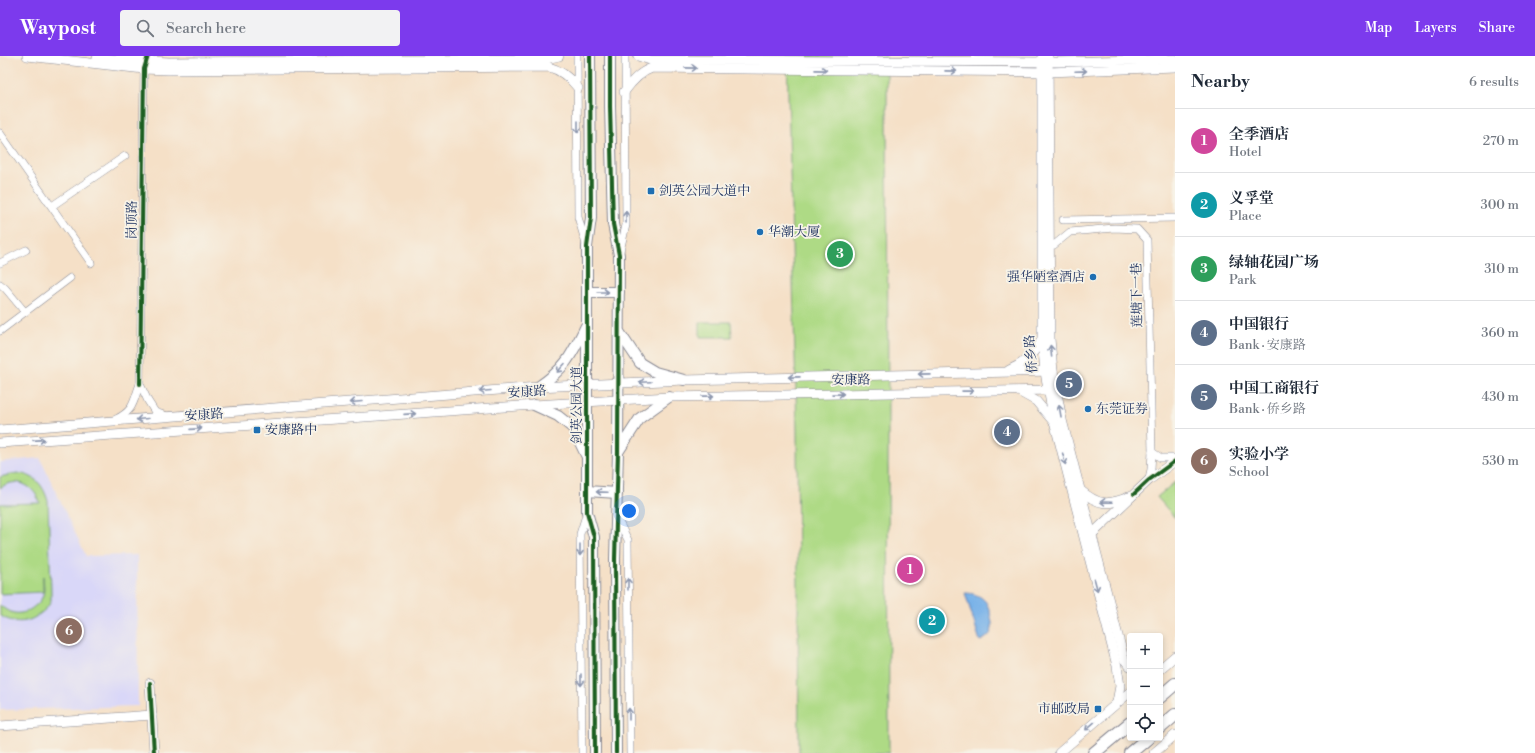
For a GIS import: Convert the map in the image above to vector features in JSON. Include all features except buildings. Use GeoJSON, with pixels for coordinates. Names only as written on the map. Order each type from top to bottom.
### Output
{"type":"FeatureCollection","features":[{"type":"Feature","properties":{"kind":"highway"},"geometry":{"type":"LineString","coordinates":[[1163,694],[1175,684]]}},
{"type":"Feature","properties":{"kind":"highway"},"geometry":{"type":"LineString","coordinates":[[1163,725],[1175,715]]}},
{"type":"Feature","properties":{"kind":"highway"},"geometry":{"type":"LineString","coordinates":[[1094,753],[1127,725]]}},
{"type":"Feature","properties":{"kind":"highway"},"geometry":{"type":"LineString","coordinates":[[1130,753],[1144,741]]}},
{"type":"Feature","properties":{"kind":"main road","name":"剑英公园大道"},"geometry":{"type":"LineString","coordinates":[[590,56],[591,218],[587,247],[587,512],[594,537],[595,753]]}},
{"type":"Feature","properties":{"kind":"main road"},"geometry":{"type":"LineString","coordinates":[[610,56],[613,224],[619,255],[618,493],[615,558],[616,753]]}},
{"type":"Feature","properties":{"kind":"main road"},"geometry":{"type":"LineString","coordinates":[[587,292],[619,292]]}},
{"type":"Feature","properties":{"kind":"main road"},"geometry":{"type":"LineString","coordinates":[[538,387],[561,370],[568,360],[587,322]]}},
{"type":"Feature","properties":{"kind":"main road"},"geometry":{"type":"LineString","coordinates":[[619,332],[640,363],[655,372],[684,380]]}},
{"type":"Feature","properties":{"kind":"main road"},"geometry":{"type":"LineString","coordinates":[[618,452],[640,418],[669,397]]}},
{"type":"Feature","properties":{"kind":"main road"},"geometry":{"type":"LineString","coordinates":[[534,405],[558,416],[573,428],[587,460]]}},
{"type":"Feature","properties":{"kind":"main road"},"geometry":{"type":"LineString","coordinates":[[587,491],[618,493]]}},
{"type":"Feature","properties":{"kind":"street"},"geometry":{"type":"LineString","coordinates":[[26,56],[146,62],[548,63],[571,79],[578,88]]}},
{"type":"Feature","properties":{"kind":"street"},"geometry":{"type":"LineString","coordinates":[[78,56],[146,62]]}},
{"type":"Feature","properties":{"kind":"street"},"geometry":{"type":"LineString","coordinates":[[548,63],[558,56]]}},
{"type":"Feature","properties":{"kind":"street"},"geometry":{"type":"LineString","coordinates":[[577,56],[578,217],[587,247]]}},
{"type":"Feature","properties":{"kind":"street"},"geometry":{"type":"LineString","coordinates":[[619,255],[626,225],[624,92],[625,56]]}},
{"type":"Feature","properties":{"kind":"street"},"geometry":{"type":"LineString","coordinates":[[638,56],[651,64],[1045,63],[1175,60]]}},
{"type":"Feature","properties":{"kind":"street","name":"岗顶路"},"geometry":{"type":"LineString","coordinates":[[140,384],[146,62]]}},
{"type":"Feature","properties":{"kind":"street"},"geometry":{"type":"LineString","coordinates":[[1045,63],[1175,68]]}},
{"type":"Feature","properties":{"kind":"street","name":"侨乡路"},"geometry":{"type":"LineString","coordinates":[[1045,63],[1042,339],[1052,390],[1054,421],[1124,664]]}},
{"type":"Feature","properties":{"kind":"street","name":"侨乡路"},"geometry":{"type":"LineString","coordinates":[[1045,63],[1050,339],[1049,371]]}},
{"type":"Feature","properties":{"kind":"street"},"geometry":{"type":"LineString","coordinates":[[624,92],[631,82],[651,64]]}},
{"type":"Feature","properties":{"kind":"street"},"geometry":{"type":"LineString","coordinates":[[0,133],[91,263]]}},
{"type":"Feature","properties":{"kind":"street"},"geometry":{"type":"LineString","coordinates":[[52,206],[125,156]]}},
{"type":"Feature","properties":{"kind":"street"},"geometry":{"type":"LineString","coordinates":[[1063,220],[1175,218]]}},
{"type":"Feature","properties":{"kind":"street","name":"莲塘下一巷"},"geometry":{"type":"LineString","coordinates":[[1054,245],[1070,232],[1114,228],[1137,229],[1148,240],[1152,452],[1149,480]]}},
{"type":"Feature","properties":{"kind":"street"},"geometry":{"type":"LineString","coordinates":[[0,263],[26,250]]}},
{"type":"Feature","properties":{"kind":"street"},"geometry":{"type":"LineString","coordinates":[[0,331],[70,278]]}},
{"type":"Feature","properties":{"kind":"street"},"geometry":{"type":"LineString","coordinates":[[0,284],[25,312]]}},
{"type":"Feature","properties":{"kind":"street"},"geometry":{"type":"LineString","coordinates":[[1005,372],[1020,365],[1030,357],[1042,339]]}},
{"type":"Feature","properties":{"kind":"street","name":"安康路"},"geometry":{"type":"LineString","coordinates":[[0,430],[538,387],[684,380],[1049,371]]}},
{"type":"Feature","properties":{"kind":"street"},"geometry":{"type":"LineString","coordinates":[[994,372],[994,390]]}},
{"type":"Feature","properties":{"kind":"street"},"geometry":{"type":"LineString","coordinates":[[140,384],[155,412],[168,417]]}},
{"type":"Feature","properties":{"kind":"street"},"geometry":{"type":"LineString","coordinates":[[113,421],[126,415],[136,400],[140,384]]}},
{"type":"Feature","properties":{"kind":"street"},"geometry":{"type":"LineString","coordinates":[[1015,390],[1036,401],[1054,421]]}},
{"type":"Feature","properties":{"kind":"street","name":"侨乡路"},"geometry":{"type":"LineString","coordinates":[[1052,390],[1062,420],[1124,664]]}},
{"type":"Feature","properties":{"kind":"street","name":"安康路"},"geometry":{"type":"LineString","coordinates":[[0,443],[534,405],[669,397],[1052,390]]}},
{"type":"Feature","properties":{"kind":"street"},"geometry":{"type":"LineString","coordinates":[[0,438],[0,443]]}},
{"type":"Feature","properties":{"kind":"street"},"geometry":{"type":"LineString","coordinates":[[1152,452],[1161,458],[1175,458]]}},
{"type":"Feature","properties":{"kind":"street"},"geometry":{"type":"LineString","coordinates":[[1091,535],[1149,480],[1175,461]]}},
{"type":"Feature","properties":{"kind":"street"},"geometry":{"type":"LineString","coordinates":[[1080,490],[1098,502],[1108,503],[1134,494]]}},
{"type":"Feature","properties":{"kind":"street"},"geometry":{"type":"LineString","coordinates":[[582,753],[580,534],[587,512]]}},
{"type":"Feature","properties":{"kind":"street"},"geometry":{"type":"LineString","coordinates":[[617,517],[628,540],[630,753]]}},
{"type":"Feature","properties":{"kind":"street"},"geometry":{"type":"LineString","coordinates":[[1163,666],[1175,656]]}},
{"type":"Feature","properties":{"kind":"street"},"geometry":{"type":"LineString","coordinates":[[1117,702],[1124,664]]}},
{"type":"Feature","properties":{"kind":"street"},"geometry":{"type":"LineString","coordinates":[[150,684],[154,753]]}},
{"type":"Feature","properties":{"kind":"street"},"geometry":{"type":"LineString","coordinates":[[1059,753],[1127,694]]}},
{"type":"Feature","properties":{"kind":"street"},"geometry":{"type":"LineString","coordinates":[[0,726],[152,715]]}},
{"type":"Feature","properties":{"kind":"street"},"geometry":{"type":"LineString","coordinates":[[1154,753],[1175,735]]}},
{"type":"Feature","properties":{"kind":"shaded area"},"geometry":{"type":"Polygon","coordinates":[[[40,458],[86,556],[137,555],[138,706],[0,710],[0,462],[40,458]]]}},
{"type":"Feature","properties":{"kind":"green space"},"geometry":{"type":"Polygon","coordinates":[[[787,56],[886,56],[889,753],[799,753],[797,431],[787,56]]]}},
{"type":"Feature","properties":{"kind":"green space"},"geometry":{"type":"Polygon","coordinates":[[[700,322],[731,322],[732,337],[700,337],[700,322]]]}},
{"type":"Feature","properties":{"kind":"green space"},"geometry":{"type":"Polygon","coordinates":[[[17,473],[29,476],[37,481],[44,490],[48,501],[51,591],[51,600],[46,609],[36,617],[21,622],[6,619],[0,616],[0,605],[4,609],[13,613],[22,613],[31,609],[40,601],[43,595],[44,588],[43,576],[43,592],[0,594],[0,504],[40,503],[33,491],[24,484],[6,484],[0,488],[0,477],[17,473]]]}},
{"type":"Feature","properties":{"kind":"green space"},"geometry":{"type":"Polygon","coordinates":[[[1175,482],[1175,518],[1157,497],[1175,482]]]}},
{"type":"Feature","properties":{"kind":"water"},"geometry":{"type":"Polygon","coordinates":[[[965,593],[981,597],[986,602],[989,610],[992,630],[985,639],[980,641],[965,593]]]}},
{"type":"Feature","properties":{"kind":"cycle path"},"geometry":{"type":"LineString","coordinates":[[140,384],[144,69],[148,56]]}},
{"type":"Feature","properties":{"kind":"cycle path"},"geometry":{"type":"LineString","coordinates":[[590,56],[591,218],[587,247],[587,512],[594,537],[595,753]]}},
{"type":"Feature","properties":{"kind":"cycle path"},"geometry":{"type":"LineString","coordinates":[[610,56],[613,224],[619,255],[618,452],[615,559],[616,753]]}},
{"type":"Feature","properties":{"kind":"cycle path"},"geometry":{"type":"LineString","coordinates":[[1134,494],[1149,480],[1175,461]]}},
{"type":"Feature","properties":{"kind":"cycle path"},"geometry":{"type":"LineString","coordinates":[[150,683],[154,753]]}},
{"type":"Feature","properties":{"kind":"place","name":"剑英公园大道中"},"geometry":{"type":"Point","coordinates":[651,191]}},
{"type":"Feature","properties":{"kind":"place","name":"华潮大厦"},"geometry":{"type":"Point","coordinates":[760,232]}},
{"type":"Feature","properties":{"kind":"place","name":"绿轴花园广场"},"geometry":{"type":"Point","coordinates":[840,254]}},
{"type":"Feature","properties":{"kind":"place","name":"强华陋室酒店"},"geometry":{"type":"Point","coordinates":[1093,277]}},
{"type":"Feature","properties":{"kind":"place","name":"中国工商银行"},"geometry":{"type":"Point","coordinates":[1069,384]}},
{"type":"Feature","properties":{"kind":"place","name":"东莞证券"},"geometry":{"type":"Point","coordinates":[1088,409]}},
{"type":"Feature","properties":{"kind":"place","name":"安康路中"},"geometry":{"type":"Point","coordinates":[257,430]}},
{"type":"Feature","properties":{"kind":"place","name":"中国银行"},"geometry":{"type":"Point","coordinates":[1007,432]}},
{"type":"Feature","properties":{"kind":"place","name":"全季酒店"},"geometry":{"type":"Point","coordinates":[910,570]}},
{"type":"Feature","properties":{"kind":"place","name":"义孚堂"},"geometry":{"type":"Point","coordinates":[932,621]}},
{"type":"Feature","properties":{"kind":"place","name":"实验小学"},"geometry":{"type":"Point","coordinates":[69,631]}},
{"type":"Feature","properties":{"kind":"place","name":"市邮政局"},"geometry":{"type":"Point","coordinates":[1098,709]}}]}
